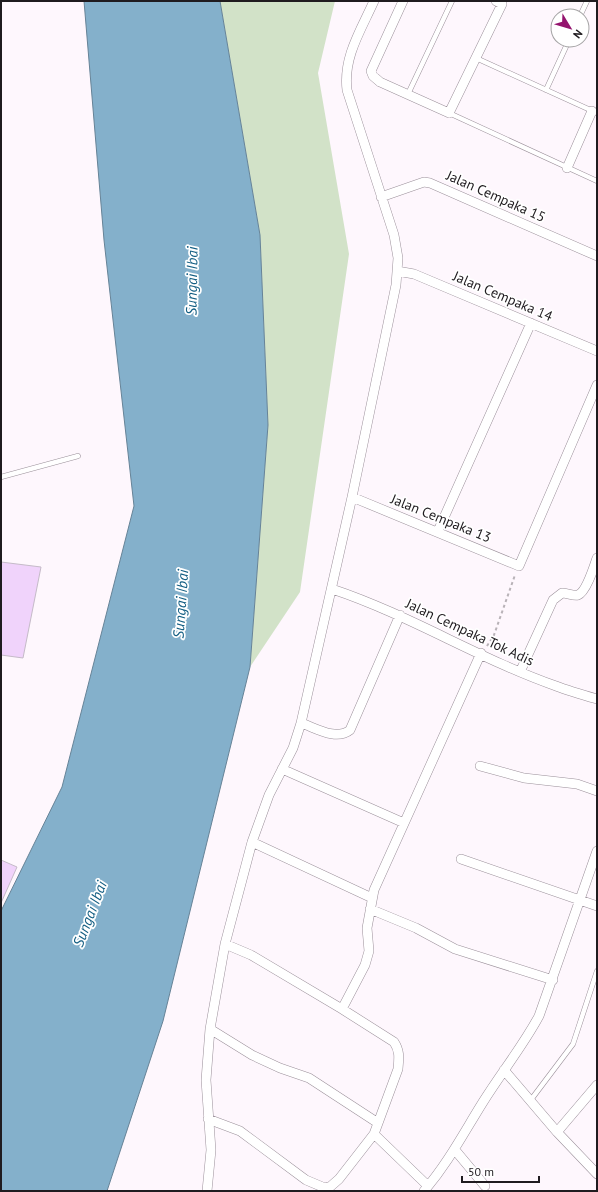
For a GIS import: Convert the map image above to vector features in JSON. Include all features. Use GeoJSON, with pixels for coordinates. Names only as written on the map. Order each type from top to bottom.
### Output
{"type":"FeatureCollection","features":[{"type":"Feature","properties":{"kind":"street"},"geometry":{"type":"LineString","coordinates":[[207,1191],[211,1150],[206,1080],[210,1029],[225,944],[252,842],[269,794],[293,748],[301,723],[352,497],[397,272],[398,258],[394,234],[347,90],[346,80],[346,69],[350,53],[374,1]]}},
{"type":"Feature","properties":{"kind":"street"},"geometry":{"type":"LineString","coordinates":[[403,1],[371,71],[373,76],[380,82],[450,113],[501,2]]}},
{"type":"Feature","properties":{"kind":"street"},"geometry":{"type":"LineString","coordinates":[[567,168],[594,112]]}},
{"type":"Feature","properties":{"kind":"street","name":"Jalan Cempaka 15"},"geometry":{"type":"LineString","coordinates":[[381,197],[424,182],[430,183],[597,256]]}},
{"type":"Feature","properties":{"kind":"street","name":"Jalan Cempaka 14"},"geometry":{"type":"LineString","coordinates":[[397,272],[414,274],[597,351]]}},
{"type":"Feature","properties":{"kind":"street"},"geometry":{"type":"LineString","coordinates":[[438,531],[531,323]]}},
{"type":"Feature","properties":{"kind":"street"},"geometry":{"type":"LineString","coordinates":[[519,566],[597,386]]}},
{"type":"Feature","properties":{"kind":"street","name":"Jalan Cempaka 13"},"geometry":{"type":"LineString","coordinates":[[352,497],[438,531],[519,566]]}},
{"type":"Feature","properties":{"kind":"street"},"geometry":{"type":"LineString","coordinates":[[520,672],[553,600],[562,593],[576,595],[580,594],[585,589],[597,558]]}},
{"type":"Feature","properties":{"kind":"street","name":"Jalan Cempaka Tok Adis"},"geometry":{"type":"LineString","coordinates":[[332,589],[400,615],[520,672],[556,686],[597,699]]}},
{"type":"Feature","properties":{"kind":"street"},"geometry":{"type":"LineString","coordinates":[[301,723],[338,736],[345,735],[350,730],[400,615]]}},
{"type":"Feature","properties":{"kind":"street"},"geometry":{"type":"LineString","coordinates":[[342,1009],[366,965],[369,951],[367,928],[374,890],[481,653]]}},
{"type":"Feature","properties":{"kind":"street"},"geometry":{"type":"LineString","coordinates":[[480,766],[524,778],[577,784],[597,791]]}},
{"type":"Feature","properties":{"kind":"street"},"geometry":{"type":"LineString","coordinates":[[282,769],[404,823]]}},
{"type":"Feature","properties":{"kind":"street"},"geometry":{"type":"LineString","coordinates":[[252,842],[372,898]]}},
{"type":"Feature","properties":{"kind":"street"},"geometry":{"type":"LineString","coordinates":[[374,1134],[426,1188],[455,1150],[482,1103],[528,1036],[539,1016],[597,851]]}},
{"type":"Feature","properties":{"kind":"street"},"geometry":{"type":"LineString","coordinates":[[461,859],[597,906]]}},
{"type":"Feature","properties":{"kind":"street"},"geometry":{"type":"LineString","coordinates":[[370,909],[416,928],[456,949],[552,980]]}},
{"type":"Feature","properties":{"kind":"street"},"geometry":{"type":"LineString","coordinates":[[208,1120],[240,1131],[306,1180],[325,1188],[331,1186],[339,1179],[374,1134],[398,1069],[398,1049],[394,1042],[251,955],[225,944]]}},
{"type":"Feature","properties":{"kind":"street"},"geometry":{"type":"LineString","coordinates":[[210,1029],[252,1055],[280,1068],[308,1078],[378,1123]]}},
{"type":"Feature","properties":{"kind":"street"},"geometry":{"type":"LineString","coordinates":[[504,1070],[529,1101],[597,1174]]}},
{"type":"Feature","properties":{"kind":"street"},"geometry":{"type":"LineString","coordinates":[[557,1132],[597,1085]]}},
{"type":"Feature","properties":{"kind":"street"},"geometry":{"type":"LineString","coordinates":[[455,1150],[485,1186]]}},
{"type":"Feature","properties":{"kind":"lane"},"geometry":{"type":"LineString","coordinates":[[408,94],[452,1]]}},
{"type":"Feature","properties":{"kind":"lane"},"geometry":{"type":"LineString","coordinates":[[546,90],[565,48]]}},
{"type":"Feature","properties":{"kind":"lane"},"geometry":{"type":"LineString","coordinates":[[476,58],[594,112]]}},
{"type":"Feature","properties":{"kind":"lane"},"geometry":{"type":"LineString","coordinates":[[450,113],[597,181]]}},
{"type":"Feature","properties":{"kind":"lane"},"geometry":{"type":"LineString","coordinates":[[1,477],[78,456]]}},
{"type":"Feature","properties":{"kind":"lane"},"geometry":{"type":"LineString","coordinates":[[529,1101],[573,1044],[597,971]]}},
{"type":"Feature","properties":{"kind":"path"},"geometry":{"type":"LineString","coordinates":[[481,653],[494,635],[519,566]]}},
{"type":"Feature","properties":{"kind":"green space"},"geometry":{"type":"Polygon","coordinates":[[[220,1],[335,1],[318,73],[349,254],[300,592],[250,667],[268,425],[260,235],[220,1]]]}},
{"type":"Feature","properties":{"kind":"water","name":"Sungai Ibai"},"geometry":{"type":"Polygon","coordinates":[[[84,1],[220,1],[260,235],[268,425],[250,667],[163,1021],[107,1191],[1,1191],[1,911],[62,787],[134,506],[104,240],[84,1]]]}},
{"type":"Feature","properties":{"kind":"building"},"geometry":{"type":"Polygon","coordinates":[[[1,562],[41,567],[23,658],[1,655],[1,562]]]}},
{"type":"Feature","properties":{"kind":"building"},"geometry":{"type":"Polygon","coordinates":[[[1,860],[17,867],[1,903],[1,860]]]}}]}
